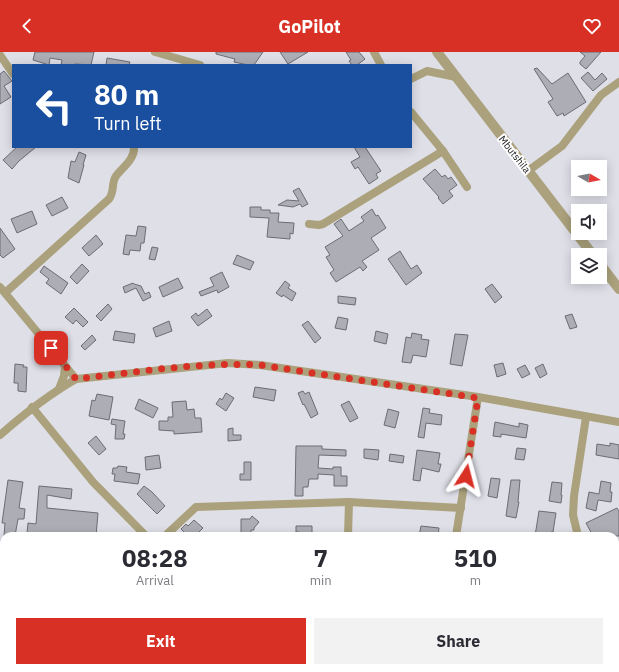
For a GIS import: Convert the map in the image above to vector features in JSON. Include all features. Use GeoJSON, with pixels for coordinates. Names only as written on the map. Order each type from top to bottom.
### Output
{"type":"FeatureCollection","features":[{"type":"Feature","properties":{"kind":"street"},"geometry":{"type":"LineString","coordinates":[[155,52],[197,64]]}},
{"type":"Feature","properties":{"kind":"street"},"geometry":{"type":"LineString","coordinates":[[374,52],[380,64]]}},
{"type":"Feature","properties":{"kind":"street","name":"Mbutshila"},"geometry":{"type":"LineString","coordinates":[[437,52],[588,248]]}},
{"type":"Feature","properties":{"kind":"street"},"geometry":{"type":"LineString","coordinates":[[0,55],[12,73]]}},
{"type":"Feature","properties":{"kind":"street"},"geometry":{"type":"LineString","coordinates":[[412,78],[427,71],[456,77]]}},
{"type":"Feature","properties":{"kind":"street"},"geometry":{"type":"LineString","coordinates":[[528,171],[562,146],[601,95],[619,82]]}},
{"type":"Feature","properties":{"kind":"street"},"geometry":{"type":"LineString","coordinates":[[412,113],[443,151],[467,187]]}},
{"type":"Feature","properties":{"kind":"street"},"geometry":{"type":"LineString","coordinates":[[76,379],[3,290],[108,199],[113,191],[113,180],[132,158],[134,148]]}},
{"type":"Feature","properties":{"kind":"street"},"geometry":{"type":"LineString","coordinates":[[309,224],[323,224],[443,151]]}},
{"type":"Feature","properties":{"kind":"street"},"geometry":{"type":"LineString","coordinates":[[607,273],[619,289]]}},
{"type":"Feature","properties":{"kind":"street"},"geometry":{"type":"LineString","coordinates":[[0,435],[32,407],[59,388],[76,379],[228,363],[254,364],[478,398],[619,422]]}},
{"type":"Feature","properties":{"kind":"street"},"geometry":{"type":"LineString","coordinates":[[59,388],[64,376],[65,366]]}},
{"type":"Feature","properties":{"kind":"street"},"geometry":{"type":"LineString","coordinates":[[457,532],[478,398]]}},
{"type":"Feature","properties":{"kind":"street"},"geometry":{"type":"LineString","coordinates":[[32,407],[93,482],[142,532]]}},
{"type":"Feature","properties":{"kind":"street"},"geometry":{"type":"LineString","coordinates":[[577,532],[573,515],[574,496],[586,417]]}},
{"type":"Feature","properties":{"kind":"street"},"geometry":{"type":"LineString","coordinates":[[169,532],[196,507],[349,502],[460,508]]}},
{"type":"Feature","properties":{"kind":"street"},"geometry":{"type":"LineString","coordinates":[[348,532],[349,502]]}},
{"type":"Feature","properties":{"kind":"building"},"geometry":{"type":"Polygon","coordinates":[[[35,52],[94,52],[91,64],[61,64],[62,60],[50,58],[49,64],[33,60],[35,52]]]}},
{"type":"Feature","properties":{"kind":"building"},"geometry":{"type":"Polygon","coordinates":[[[216,52],[263,52],[255,64],[234,62],[235,59],[216,54],[216,52]]]}},
{"type":"Feature","properties":{"kind":"building"},"geometry":{"type":"Polygon","coordinates":[[[280,52],[308,52],[288,64],[280,52]]]}},
{"type":"Feature","properties":{"kind":"building"},"geometry":{"type":"Polygon","coordinates":[[[346,52],[359,52],[365,59],[358,64],[351,64],[349,61],[351,60],[346,52]]]}},
{"type":"Feature","properties":{"kind":"building"},"geometry":{"type":"Polygon","coordinates":[[[580,52],[601,52],[586,69],[580,64],[585,56],[580,52]]]}},
{"type":"Feature","properties":{"kind":"building"},"geometry":{"type":"Polygon","coordinates":[[[107,58],[130,62],[129,64],[106,64],[107,58]]]}},
{"type":"Feature","properties":{"kind":"building"},"geometry":{"type":"Polygon","coordinates":[[[537,68],[552,84],[568,73],[586,102],[564,116],[563,113],[557,116],[548,102],[553,99],[534,69],[537,68]]]}},
{"type":"Feature","properties":{"kind":"building"},"geometry":{"type":"Polygon","coordinates":[[[4,71],[12,81],[4,86],[11,97],[0,104],[0,74],[4,71]]]}},
{"type":"Feature","properties":{"kind":"building"},"geometry":{"type":"Polygon","coordinates":[[[588,72],[595,80],[602,73],[607,79],[593,91],[581,78],[588,72]]]}},
{"type":"Feature","properties":{"kind":"building"},"geometry":{"type":"Polygon","coordinates":[[[16,148],[35,148],[12,169],[3,160],[16,148]]]}},
{"type":"Feature","properties":{"kind":"building"},"geometry":{"type":"Polygon","coordinates":[[[355,148],[366,148],[381,171],[376,174],[378,178],[369,184],[358,167],[355,169],[351,162],[360,157],[355,148]]]}},
{"type":"Feature","properties":{"kind":"building"},"geometry":{"type":"Polygon","coordinates":[[[79,152],[86,155],[79,183],[68,178],[71,161],[75,162],[79,152]]]}},
{"type":"Feature","properties":{"kind":"building"},"geometry":{"type":"Polygon","coordinates":[[[435,169],[442,177],[445,175],[448,179],[451,177],[457,185],[449,191],[453,196],[443,204],[438,198],[439,197],[423,179],[435,169]]]}},
{"type":"Feature","properties":{"kind":"building"},"geometry":{"type":"Polygon","coordinates":[[[299,188],[308,204],[302,207],[300,204],[293,207],[278,205],[287,200],[299,201],[293,191],[299,188]]]}},
{"type":"Feature","properties":{"kind":"building"},"geometry":{"type":"Polygon","coordinates":[[[62,197],[68,208],[52,216],[46,205],[62,197]]]}},
{"type":"Feature","properties":{"kind":"building"},"geometry":{"type":"Polygon","coordinates":[[[250,207],[261,207],[261,210],[270,210],[270,213],[279,213],[278,222],[294,223],[293,234],[290,233],[290,239],[267,237],[269,218],[250,217],[250,207]]]}},
{"type":"Feature","properties":{"kind":"building"},"geometry":{"type":"Polygon","coordinates":[[[372,209],[376,216],[378,215],[386,228],[371,238],[379,250],[362,261],[367,267],[363,271],[360,267],[336,282],[330,273],[334,270],[326,257],[330,255],[325,247],[343,236],[334,224],[341,219],[349,231],[364,221],[361,217],[372,209]]]}},
{"type":"Feature","properties":{"kind":"building"},"geometry":{"type":"Polygon","coordinates":[[[32,211],[37,224],[17,233],[11,219],[32,211]]]}},
{"type":"Feature","properties":{"kind":"building"},"geometry":{"type":"Polygon","coordinates":[[[138,226],[146,227],[144,243],[141,243],[140,251],[130,250],[129,255],[123,254],[126,235],[136,236],[138,226]]]}},
{"type":"Feature","properties":{"kind":"building"},"geometry":{"type":"Polygon","coordinates":[[[0,228],[15,249],[3,258],[0,255],[0,228]]]}},
{"type":"Feature","properties":{"kind":"building"},"geometry":{"type":"Polygon","coordinates":[[[96,235],[103,244],[89,256],[82,248],[96,235]]]}},
{"type":"Feature","properties":{"kind":"building"},"geometry":{"type":"Polygon","coordinates":[[[152,247],[158,248],[155,260],[149,259],[152,247]]]}},
{"type":"Feature","properties":{"kind":"building"},"geometry":{"type":"Polygon","coordinates":[[[400,251],[411,269],[417,265],[422,273],[406,285],[388,259],[400,251]]]}},
{"type":"Feature","properties":{"kind":"building"},"geometry":{"type":"Polygon","coordinates":[[[237,255],[254,262],[250,270],[233,264],[237,255]]]}},
{"type":"Feature","properties":{"kind":"building"},"geometry":{"type":"Polygon","coordinates":[[[82,264],[89,271],[77,284],[70,277],[82,264]]]}},
{"type":"Feature","properties":{"kind":"building"},"geometry":{"type":"Polygon","coordinates":[[[44,266],[68,283],[61,294],[46,283],[49,279],[40,272],[44,266]]]}},
{"type":"Feature","properties":{"kind":"building"},"geometry":{"type":"Polygon","coordinates":[[[222,272],[229,287],[218,293],[217,290],[201,296],[199,292],[214,286],[210,278],[222,272]]]}},
{"type":"Feature","properties":{"kind":"building"},"geometry":{"type":"Polygon","coordinates":[[[178,278],[183,288],[163,297],[159,287],[178,278]]]}},
{"type":"Feature","properties":{"kind":"building"},"geometry":{"type":"Polygon","coordinates":[[[285,281],[290,285],[288,288],[296,293],[292,301],[283,295],[282,297],[276,293],[285,281]]]}},
{"type":"Feature","properties":{"kind":"building"},"geometry":{"type":"Polygon","coordinates":[[[133,283],[141,286],[145,294],[149,292],[151,297],[143,301],[136,288],[125,293],[123,287],[133,283]]]}},
{"type":"Feature","properties":{"kind":"building"},"geometry":{"type":"Polygon","coordinates":[[[492,284],[502,297],[495,303],[485,289],[492,284]]]}},
{"type":"Feature","properties":{"kind":"building"},"geometry":{"type":"Polygon","coordinates":[[[338,296],[356,298],[355,305],[338,303],[338,296]]]}},
{"type":"Feature","properties":{"kind":"building"},"geometry":{"type":"Polygon","coordinates":[[[108,304],[112,309],[101,321],[96,316],[108,304]]]}},
{"type":"Feature","properties":{"kind":"building"},"geometry":{"type":"Polygon","coordinates":[[[74,308],[88,322],[83,327],[76,320],[73,324],[65,317],[74,308]]]}},
{"type":"Feature","properties":{"kind":"building"},"geometry":{"type":"Polygon","coordinates":[[[207,309],[212,316],[198,326],[191,317],[196,313],[198,316],[207,309]]]}},
{"type":"Feature","properties":{"kind":"building"},"geometry":{"type":"Polygon","coordinates":[[[572,314],[577,327],[570,329],[565,316],[572,314]]]}},
{"type":"Feature","properties":{"kind":"building"},"geometry":{"type":"Polygon","coordinates":[[[338,317],[348,319],[346,330],[335,328],[338,317]]]}},
{"type":"Feature","properties":{"kind":"building"},"geometry":{"type":"Polygon","coordinates":[[[169,321],[172,331],[156,337],[153,328],[169,321]]]}},
{"type":"Feature","properties":{"kind":"building"},"geometry":{"type":"Polygon","coordinates":[[[308,321],[321,338],[315,343],[302,325],[308,321]]]}},
{"type":"Feature","properties":{"kind":"building"},"geometry":{"type":"Polygon","coordinates":[[[115,331],[135,334],[134,343],[113,340],[115,331]]]}},
{"type":"Feature","properties":{"kind":"building"},"geometry":{"type":"Polygon","coordinates":[[[376,331],[388,334],[386,344],[374,341],[376,331]]]}},
{"type":"Feature","properties":{"kind":"building"},"geometry":{"type":"Polygon","coordinates":[[[412,333],[422,335],[421,339],[429,340],[426,357],[413,355],[411,363],[402,362],[406,337],[411,338],[412,333]]]}},
{"type":"Feature","properties":{"kind":"building"},"geometry":{"type":"Polygon","coordinates":[[[455,334],[468,335],[462,366],[450,364],[455,334]]]}},
{"type":"Feature","properties":{"kind":"building"},"geometry":{"type":"Polygon","coordinates":[[[92,335],[96,340],[85,350],[81,346],[92,335]]]}},
{"type":"Feature","properties":{"kind":"building"},"geometry":{"type":"Polygon","coordinates":[[[503,363],[506,374],[497,377],[494,365],[503,363]]]}},
{"type":"Feature","properties":{"kind":"building"},"geometry":{"type":"Polygon","coordinates":[[[15,364],[24,365],[23,367],[27,367],[26,392],[18,391],[18,383],[14,383],[15,364]]]}},
{"type":"Feature","properties":{"kind":"building"},"geometry":{"type":"Polygon","coordinates":[[[543,364],[547,374],[540,378],[535,368],[543,364]]]}},
{"type":"Feature","properties":{"kind":"building"},"geometry":{"type":"Polygon","coordinates":[[[525,365],[530,374],[522,378],[517,369],[525,365]]]}},
{"type":"Feature","properties":{"kind":"building"},"geometry":{"type":"Polygon","coordinates":[[[255,387],[276,390],[274,401],[253,397],[255,387]]]}},
{"type":"Feature","properties":{"kind":"building"},"geometry":{"type":"Polygon","coordinates":[[[303,391],[305,394],[309,392],[318,414],[311,418],[298,393],[303,391]]]}},
{"type":"Feature","properties":{"kind":"building"},"geometry":{"type":"Polygon","coordinates":[[[226,393],[234,398],[226,411],[216,404],[220,398],[222,400],[226,393]]]}},
{"type":"Feature","properties":{"kind":"building"},"geometry":{"type":"Polygon","coordinates":[[[97,394],[113,397],[109,420],[89,416],[92,400],[95,401],[97,394]]]}},
{"type":"Feature","properties":{"kind":"building"},"geometry":{"type":"Polygon","coordinates":[[[139,399],[158,408],[153,418],[135,409],[139,399]]]}},
{"type":"Feature","properties":{"kind":"building"},"geometry":{"type":"Polygon","coordinates":[[[186,401],[187,410],[194,409],[195,418],[201,418],[202,432],[174,434],[174,431],[159,430],[159,421],[168,421],[168,417],[173,417],[172,402],[186,401]]]}},
{"type":"Feature","properties":{"kind":"building"},"geometry":{"type":"Polygon","coordinates":[[[349,401],[358,418],[350,422],[341,405],[349,401]]]}},
{"type":"Feature","properties":{"kind":"building"},"geometry":{"type":"Polygon","coordinates":[[[423,408],[430,409],[429,413],[442,415],[441,425],[426,423],[424,438],[418,437],[423,408]]]}},
{"type":"Feature","properties":{"kind":"building"},"geometry":{"type":"Polygon","coordinates":[[[388,409],[399,412],[395,428],[384,425],[388,409]]]}},
{"type":"Feature","properties":{"kind":"building"},"geometry":{"type":"Polygon","coordinates":[[[112,419],[125,421],[123,434],[125,434],[124,439],[115,439],[116,425],[111,424],[112,419]]]}},
{"type":"Feature","properties":{"kind":"building"},"geometry":{"type":"Polygon","coordinates":[[[495,422],[519,427],[519,423],[528,425],[526,438],[501,434],[501,437],[493,436],[495,422]]]}},
{"type":"Feature","properties":{"kind":"building"},"geometry":{"type":"Polygon","coordinates":[[[233,428],[233,435],[241,435],[241,440],[228,441],[228,429],[233,428]]]}},
{"type":"Feature","properties":{"kind":"building"},"geometry":{"type":"Polygon","coordinates":[[[96,436],[106,449],[99,455],[88,443],[96,436]]]}},
{"type":"Feature","properties":{"kind":"building"},"geometry":{"type":"Polygon","coordinates":[[[610,443],[619,445],[619,459],[596,455],[597,444],[610,446],[610,443]]]}},
{"type":"Feature","properties":{"kind":"building"},"geometry":{"type":"Polygon","coordinates":[[[296,446],[322,446],[322,449],[346,450],[346,456],[319,455],[318,468],[333,469],[333,467],[341,467],[341,476],[347,476],[347,486],[334,486],[334,475],[318,474],[318,479],[309,479],[308,487],[303,487],[303,496],[295,496],[296,446]]]}},
{"type":"Feature","properties":{"kind":"building"},"geometry":{"type":"Polygon","coordinates":[[[517,448],[526,449],[524,460],[515,459],[517,448]]]}},
{"type":"Feature","properties":{"kind":"building"},"geometry":{"type":"Polygon","coordinates":[[[364,449],[379,450],[378,460],[364,458],[364,449]]]}},
{"type":"Feature","properties":{"kind":"building"},"geometry":{"type":"Polygon","coordinates":[[[417,450],[440,453],[438,464],[441,464],[439,472],[422,468],[420,481],[413,480],[417,450]]]}},
{"type":"Feature","properties":{"kind":"building"},"geometry":{"type":"Polygon","coordinates":[[[390,454],[404,456],[403,463],[389,461],[390,454]]]}},
{"type":"Feature","properties":{"kind":"building"},"geometry":{"type":"Polygon","coordinates":[[[159,455],[161,468],[146,470],[145,457],[159,455]]]}},
{"type":"Feature","properties":{"kind":"building"},"geometry":{"type":"Polygon","coordinates":[[[244,462],[251,462],[251,480],[240,480],[240,474],[244,474],[244,462]]]}},
{"type":"Feature","properties":{"kind":"building"},"geometry":{"type":"Polygon","coordinates":[[[118,466],[127,467],[126,472],[140,474],[138,484],[114,481],[115,474],[112,474],[113,468],[117,468],[118,466]]]}},
{"type":"Feature","properties":{"kind":"building"},"geometry":{"type":"Polygon","coordinates":[[[491,478],[500,479],[497,498],[488,496],[491,478]]]}},
{"type":"Feature","properties":{"kind":"building"},"geometry":{"type":"Polygon","coordinates":[[[8,480],[23,482],[19,508],[25,509],[24,519],[18,519],[16,532],[4,532],[5,523],[2,523],[8,480]]]}},
{"type":"Feature","properties":{"kind":"building"},"geometry":{"type":"Polygon","coordinates":[[[511,480],[520,480],[519,502],[516,518],[506,516],[511,480]]]}},
{"type":"Feature","properties":{"kind":"building"},"geometry":{"type":"Polygon","coordinates":[[[601,481],[611,483],[611,502],[598,500],[596,511],[586,508],[589,492],[599,494],[601,481]]]}},
{"type":"Feature","properties":{"kind":"building"},"geometry":{"type":"Polygon","coordinates":[[[552,482],[562,483],[561,503],[549,501],[552,482]]]}},
{"type":"Feature","properties":{"kind":"building"},"geometry":{"type":"Polygon","coordinates":[[[39,486],[72,489],[71,499],[47,495],[47,508],[98,513],[96,532],[27,532],[28,523],[36,524],[39,486]]]}},
{"type":"Feature","properties":{"kind":"building"},"geometry":{"type":"Polygon","coordinates":[[[144,486],[165,506],[157,514],[137,494],[144,486]]]}},
{"type":"Feature","properties":{"kind":"building"},"geometry":{"type":"Polygon","coordinates":[[[617,508],[619,511],[619,532],[591,532],[586,523],[617,508]]]}},
{"type":"Feature","properties":{"kind":"building"},"geometry":{"type":"Polygon","coordinates":[[[539,511],[556,513],[553,532],[536,532],[539,511]]]}},
{"type":"Feature","properties":{"kind":"building"},"geometry":{"type":"Polygon","coordinates":[[[252,516],[259,522],[254,530],[251,530],[251,532],[241,532],[241,519],[250,519],[252,516]]]}},
{"type":"Feature","properties":{"kind":"building"},"geometry":{"type":"Polygon","coordinates":[[[194,520],[203,528],[199,532],[184,532],[181,529],[186,524],[188,526],[194,520]]]}},
{"type":"Feature","properties":{"kind":"building"},"geometry":{"type":"Polygon","coordinates":[[[296,526],[312,526],[312,532],[296,532],[296,526]]]}},
{"type":"Feature","properties":{"kind":"building"},"geometry":{"type":"Polygon","coordinates":[[[421,526],[439,528],[438,532],[420,532],[421,526]]]}},
{"type":"Feature","properties":{"kind":"route"},"geometry":{"type":"LineString","coordinates":[[51,348],[76,379],[228,363],[260,365],[478,398],[466,476]]}}]}
